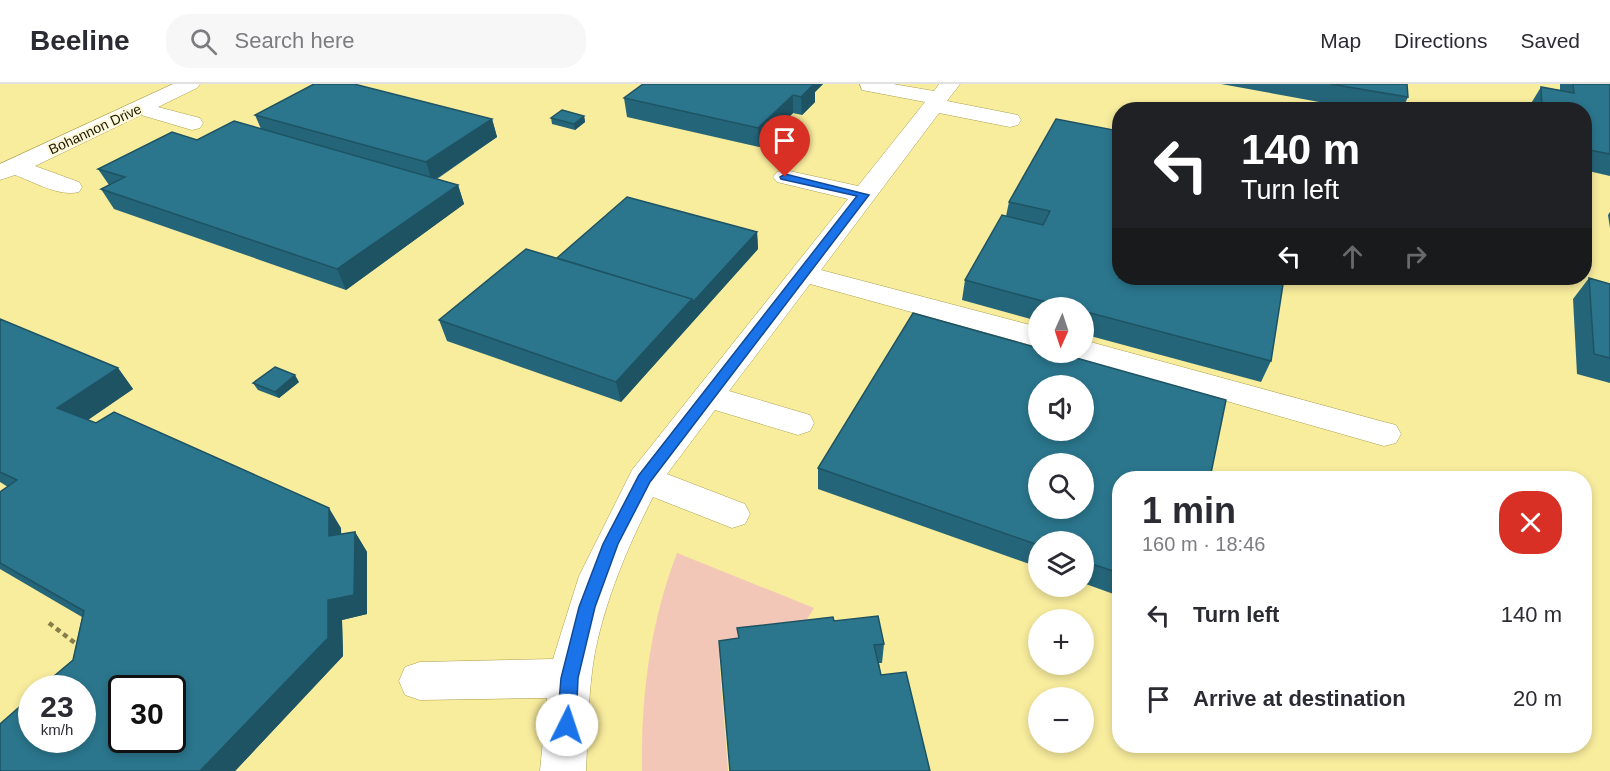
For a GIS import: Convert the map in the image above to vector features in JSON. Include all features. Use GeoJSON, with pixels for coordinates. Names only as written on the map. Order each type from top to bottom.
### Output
{"type":"FeatureCollection","features":[{"type":"Feature","properties":{"kind":"street","name":"Bohannon Drive"},"geometry":{"type":"LineString","coordinates":[[7,170],[190,84]]}},
{"type":"Feature","properties":{"kind":"street"},"geometry":{"type":"LineString","coordinates":[[869,86],[941,96],[1010,120]]}},
{"type":"Feature","properties":{"kind":"street"},"geometry":{"type":"LineString","coordinates":[[563,771],[570,678],[587,607],[610,544],[644,479],[941,96]]}},
{"type":"Feature","properties":{"kind":"street"},"geometry":{"type":"LineString","coordinates":[[139,108],[192,123]]}},
{"type":"Feature","properties":{"kind":"street"},"geometry":{"type":"LineString","coordinates":[[7,170],[70,186]]}},
{"type":"Feature","properties":{"kind":"street"},"geometry":{"type":"LineString","coordinates":[[785,177],[864,195]]}},
{"type":"Feature","properties":{"kind":"street"},"geometry":{"type":"LineString","coordinates":[[802,273],[1028,335]]}},
{"type":"Feature","properties":{"kind":"street"},"geometry":{"type":"LineString","coordinates":[[1094,353],[1384,434]]}},
{"type":"Feature","properties":{"kind":"street"},"geometry":{"type":"LineString","coordinates":[[707,396],[798,423]]}},
{"type":"Feature","properties":{"kind":"street"},"geometry":{"type":"LineString","coordinates":[[644,479],[732,514]]}},
{"type":"Feature","properties":{"kind":"street"},"geometry":{"type":"LineString","coordinates":[[420,681],[570,678]]}},
{"type":"Feature","properties":{"kind":"path"},"geometry":{"type":"LineString","coordinates":[[49,623],[77,642],[83,652]]}},
{"type":"Feature","properties":{"kind":"shaded area"},"geometry":{"type":"Polygon","coordinates":[[[677,553],[814,608],[795,639],[719,658],[728,771],[642,771],[643,715],[649,660],[660,606],[677,553]]]}},
{"type":"Feature","properties":{"kind":"building"},"geometry":{"type":"Polygon","coordinates":[[[314,84],[354,84],[492,119],[426,162],[255,115],[314,84]]]}},
{"type":"Feature","properties":{"kind":"building"},"geometry":{"type":"Polygon","coordinates":[[[643,84],[814,84],[801,97],[793,95],[758,128],[624,98],[643,84]]]}},
{"type":"Feature","properties":{"kind":"building"},"geometry":{"type":"Polygon","coordinates":[[[1330,84],[1407,84],[1408,97],[1330,84]]]}},
{"type":"Feature","properties":{"kind":"building"},"geometry":{"type":"Polygon","coordinates":[[[1573,84],[1610,84],[1610,154],[1592,151],[1592,102],[1542,102],[1541,87],[1574,93],[1573,84]]]}},
{"type":"Feature","properties":{"kind":"building"},"geometry":{"type":"Polygon","coordinates":[[[562,110],[584,116],[574,124],[551,118],[562,110]]]}},
{"type":"Feature","properties":{"kind":"building"},"geometry":{"type":"Polygon","coordinates":[[[1056,119],[1112,130],[1112,285],[1283,285],[1271,361],[1094,314],[1094,297],[1028,297],[965,280],[1002,215],[1043,225],[1050,211],[1009,202],[1056,119]]]}},
{"type":"Feature","properties":{"kind":"building"},"geometry":{"type":"Polygon","coordinates":[[[234,121],[458,185],[337,269],[101,189],[125,177],[98,169],[172,132],[197,140],[234,121]]]}},
{"type":"Feature","properties":{"kind":"building"},"geometry":{"type":"Polygon","coordinates":[[[627,197],[757,232],[693,302],[692,299],[557,258],[627,197]]]}},
{"type":"Feature","properties":{"kind":"building"},"geometry":{"type":"Polygon","coordinates":[[[526,249],[692,299],[616,382],[439,320],[526,249]]]}},
{"type":"Feature","properties":{"kind":"building"},"geometry":{"type":"Polygon","coordinates":[[[1592,279],[1610,284],[1610,358],[1594,354],[1589,285],[1592,285],[1592,279]]]}},
{"type":"Feature","properties":{"kind":"building"},"geometry":{"type":"Polygon","coordinates":[[[913,313],[1028,345],[1028,363],[1094,363],[1226,400],[1211,471],[1112,471],[1112,571],[1094,565],[1094,531],[1028,531],[1028,542],[818,468],[913,313]]]}},
{"type":"Feature","properties":{"kind":"building"},"geometry":{"type":"Polygon","coordinates":[[[0,319],[118,368],[57,408],[96,423],[114,412],[329,508],[329,536],[355,532],[354,595],[328,600],[328,638],[200,771],[0,771],[0,724],[18,708],[18,753],[96,753],[96,675],[55,675],[73,660],[84,611],[0,563],[0,492],[17,480],[0,472],[0,319]]]}},
{"type":"Feature","properties":{"kind":"building"},"geometry":{"type":"Polygon","coordinates":[[[275,367],[295,375],[275,392],[253,383],[275,367]]]}},
{"type":"Feature","properties":{"kind":"building"},"geometry":{"type":"Polygon","coordinates":[[[878,616],[884,644],[874,645],[881,675],[906,672],[930,771],[730,771],[719,641],[739,638],[737,628],[833,617],[834,621],[878,616]]]}},
{"type":"Feature","properties":{"kind":"route"},"geometry":{"type":"LineString","coordinates":[[567,725],[570,678],[587,607],[610,544],[644,479],[864,195],[785,177]]}}]}
